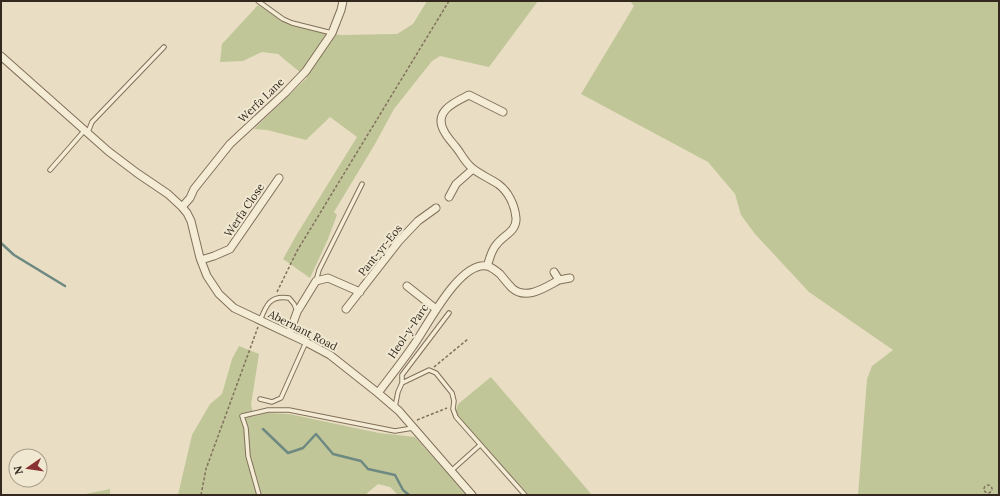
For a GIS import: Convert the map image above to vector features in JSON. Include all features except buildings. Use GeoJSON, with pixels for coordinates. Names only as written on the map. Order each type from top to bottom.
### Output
{"type":"FeatureCollection","features":[{"type":"Feature","properties":{"kind":"street","name":"Werfa Lane"},"geometry":{"type":"LineString","coordinates":[[182,207],[190,198],[194,189],[230,144],[285,93],[306,71],[332,33],[343,1]]}},
{"type":"Feature","properties":{"kind":"street","name":"Abernant Road"},"geometry":{"type":"LineString","coordinates":[[1,56],[86,132],[137,173],[168,194],[182,207],[191,221],[201,260],[207,276],[219,294],[234,308],[330,355],[378,392],[395,407],[472,495]]}},
{"type":"Feature","properties":{"kind":"street"},"geometry":{"type":"LineString","coordinates":[[503,112],[469,95],[445,109],[441,119],[442,129],[465,161],[473,169],[499,184],[508,195],[515,209],[516,220],[512,232],[497,243],[492,251],[488,266],[496,270],[513,289],[520,293],[531,293],[543,289],[559,280],[570,278]]}},
{"type":"Feature","properties":{"kind":"street"},"geometry":{"type":"LineString","coordinates":[[450,197],[456,184],[473,169]]}},
{"type":"Feature","properties":{"kind":"street","name":"Werfa Close"},"geometry":{"type":"LineString","coordinates":[[201,260],[230,249],[279,178]]}},
{"type":"Feature","properties":{"kind":"street","name":"Pant-yr-Eos"},"geometry":{"type":"LineString","coordinates":[[346,309],[399,241],[418,221],[436,208]]}},
{"type":"Feature","properties":{"kind":"street","name":"Heol-y-Parc"},"geometry":{"type":"LineString","coordinates":[[378,392],[413,347],[436,309],[457,282],[468,272],[478,267],[488,266]]}},
{"type":"Feature","properties":{"kind":"street"},"geometry":{"type":"LineString","coordinates":[[554,272],[559,280]]}},
{"type":"Feature","properties":{"kind":"street","name":"Pant-yr-Eos"},"geometry":{"type":"LineString","coordinates":[[316,281],[328,278],[360,292]]}},
{"type":"Feature","properties":{"kind":"street"},"geometry":{"type":"LineString","coordinates":[[289,334],[297,312],[316,281]]}},
{"type":"Feature","properties":{"kind":"street"},"geometry":{"type":"LineString","coordinates":[[407,286],[436,309]]}},
{"type":"Feature","properties":{"kind":"lane"},"geometry":{"type":"LineString","coordinates":[[258,1],[283,19],[292,23],[332,33]]}},
{"type":"Feature","properties":{"kind":"lane"},"geometry":{"type":"LineString","coordinates":[[50,170],[86,132],[92,122],[164,46]]}},
{"type":"Feature","properties":{"kind":"lane"},"geometry":{"type":"LineString","coordinates":[[316,281],[319,270],[362,184]]}},
{"type":"Feature","properties":{"kind":"lane"},"geometry":{"type":"LineString","coordinates":[[260,321],[265,308],[273,300],[280,297],[289,298],[294,304],[297,312]]}},
{"type":"Feature","properties":{"kind":"lane"},"geometry":{"type":"LineString","coordinates":[[395,407],[398,392],[402,383],[402,375],[449,313]]}},
{"type":"Feature","properties":{"kind":"lane"},"geometry":{"type":"LineString","coordinates":[[260,399],[272,402],[281,398],[306,342]]}},
{"type":"Feature","properties":{"kind":"lane"},"geometry":{"type":"LineString","coordinates":[[402,383],[429,370],[436,373],[452,393],[454,401],[453,408],[456,417],[525,495]]}},
{"type":"Feature","properties":{"kind":"lane"},"geometry":{"type":"LineString","coordinates":[[259,495],[248,456],[246,428],[242,416],[268,410],[289,410],[395,431],[413,428]]}},
{"type":"Feature","properties":{"kind":"lane"},"geometry":{"type":"LineString","coordinates":[[451,471],[480,445]]}},
{"type":"Feature","properties":{"kind":"path"},"geometry":{"type":"LineString","coordinates":[[273,300],[297,251],[448,1]]}},
{"type":"Feature","properties":{"kind":"path"},"geometry":{"type":"LineString","coordinates":[[201,495],[206,469],[260,321]]}},
{"type":"Feature","properties":{"kind":"path"},"geometry":{"type":"LineString","coordinates":[[429,370],[468,339]]}},
{"type":"Feature","properties":{"kind":"path"},"geometry":{"type":"LineString","coordinates":[[413,428],[416,420],[447,408],[453,408]]}},
{"type":"Feature","properties":{"kind":"path"},"geometry":{"type":"LineString","coordinates":[[986,485],[989,485],[992,488],[988,494],[984,489],[986,485]]}},
{"type":"Feature","properties":{"kind":"green space"},"geometry":{"type":"Polygon","coordinates":[[[427,1],[538,1],[489,67],[440,56],[432,61],[394,109],[334,212],[337,215],[310,278],[283,259],[357,137],[330,117],[306,140],[267,130],[254,129],[307,78],[278,54],[262,52],[243,61],[220,62],[222,44],[258,5],[291,25],[340,35],[397,34],[413,24],[427,1]]]}},
{"type":"Feature","properties":{"kind":"green space"},"geometry":{"type":"Polygon","coordinates":[[[630,1],[999,1],[999,495],[858,495],[867,379],[872,366],[893,350],[809,292],[755,234],[741,215],[735,194],[708,162],[581,94],[634,6],[630,1]]]}},
{"type":"Feature","properties":{"kind":"green space"},"geometry":{"type":"Polygon","coordinates":[[[239,346],[259,354],[251,405],[254,416],[268,413],[289,414],[379,433],[415,437],[467,495],[398,495],[390,487],[378,484],[365,495],[178,495],[192,435],[210,404],[222,394],[232,359],[239,346]]]}},
{"type":"Feature","properties":{"kind":"green space"},"geometry":{"type":"Polygon","coordinates":[[[491,377],[592,495],[528,495],[458,417],[456,410],[458,404],[491,377]]]}},
{"type":"Feature","properties":{"kind":"green space"},"geometry":{"type":"Polygon","coordinates":[[[110,489],[110,495],[81,495],[110,489]]]}},
{"type":"Feature","properties":{"kind":"waterway"},"geometry":{"type":"LineString","coordinates":[[1,243],[14,255],[65,286]]}},
{"type":"Feature","properties":{"kind":"waterway"},"geometry":{"type":"LineString","coordinates":[[263,429],[288,453],[303,448],[316,434],[333,454],[361,461],[368,469],[395,475],[403,490],[409,495]]}}]}
